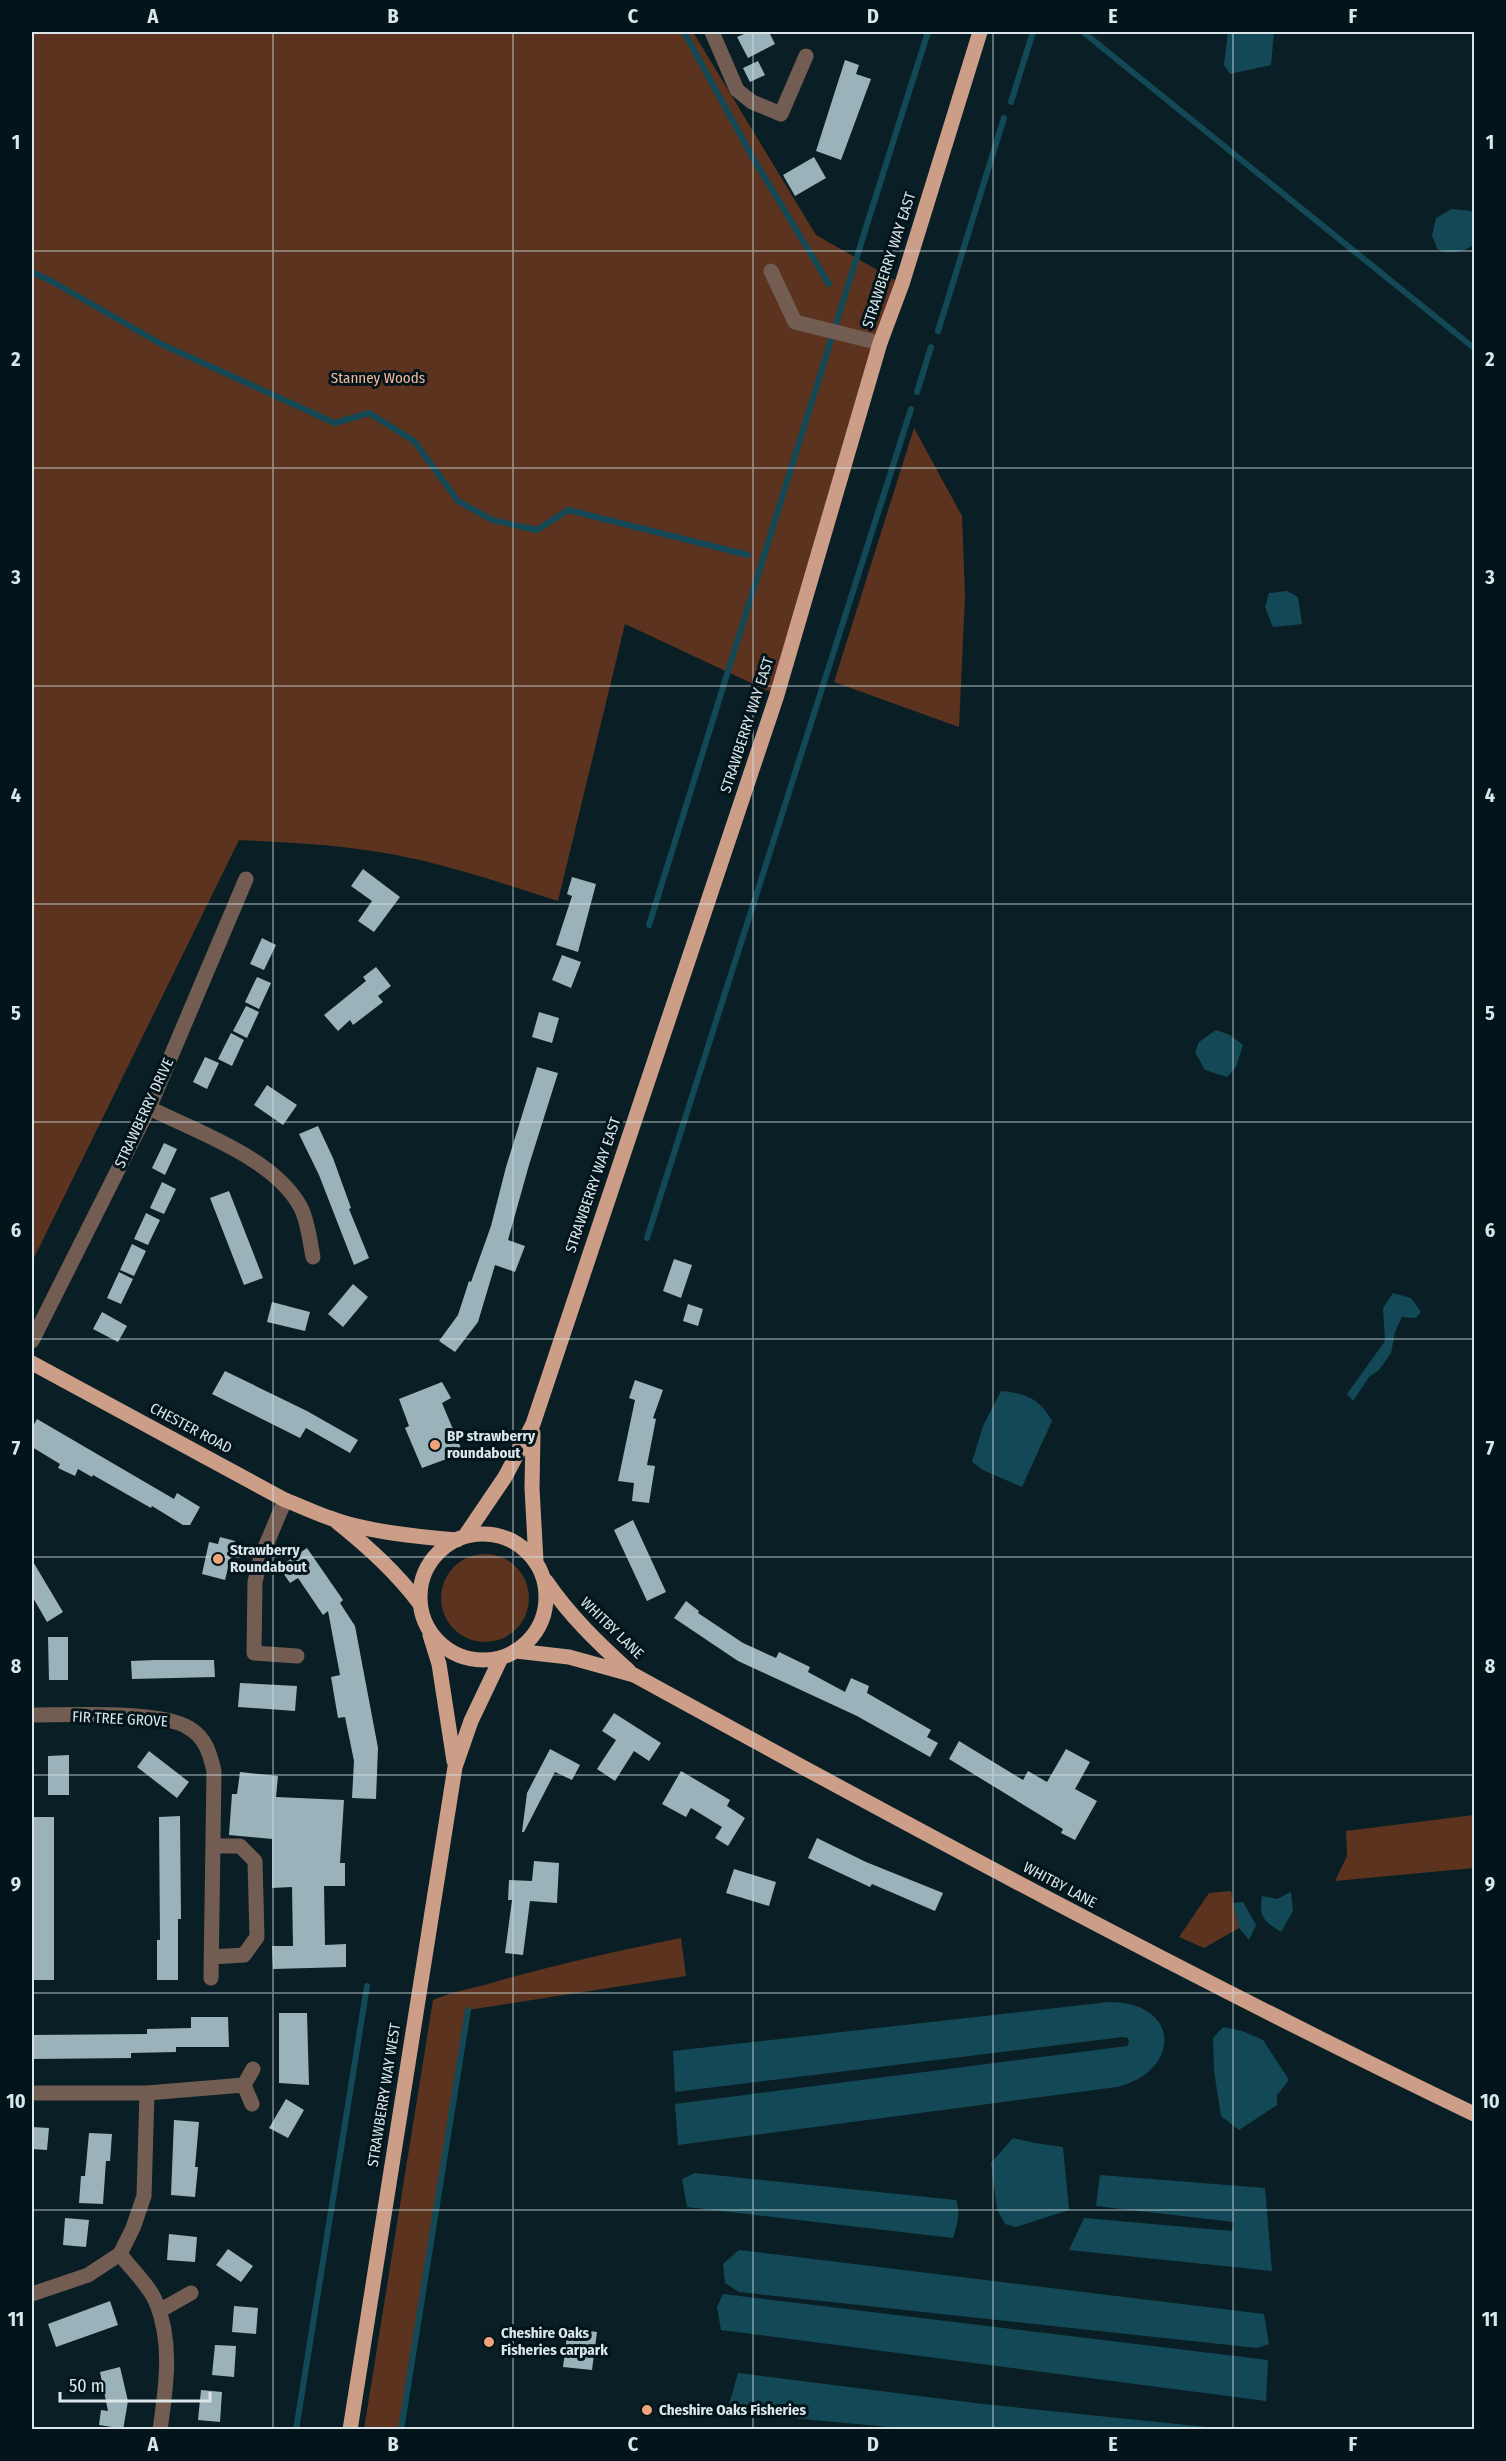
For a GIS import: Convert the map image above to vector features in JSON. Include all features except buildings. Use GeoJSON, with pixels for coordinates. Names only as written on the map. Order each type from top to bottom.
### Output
{"type":"FeatureCollection","features":[{"type":"Feature","properties":{"kind":"main road","name":"STRAWBERRY WAY EAST"},"geometry":{"type":"LineString","coordinates":[[461,1538],[505,1476],[533,1424],[777,695],[880,343],[902,284],[980,32]]}},
{"type":"Feature","properties":{"kind":"main road","name":"CHESTER ROAD"},"geometry":{"type":"LineString","coordinates":[[32,1363],[285,1500],[335,1520],[399,1533],[461,1538]]}},
{"type":"Feature","properties":{"kind":"main road","name":"STRAWBERRY WAY EAST"},"geometry":{"type":"LineString","coordinates":[[533,1424],[532,1488],[536,1561]]}},
{"type":"Feature","properties":{"kind":"main road","name":"CHESTER ROAD"},"geometry":{"type":"LineString","coordinates":[[335,1520],[376,1554],[402,1580],[420,1604]]}},
{"type":"Feature","properties":{"kind":"main road"},"geometry":{"type":"LineString","coordinates":[[485,1533],[504,1537],[522,1547],[536,1561],[544,1577],[547,1598],[543,1619],[532,1637],[516,1652],[501,1658],[480,1660],[459,1656],[441,1645],[428,1629],[420,1604],[421,1584],[428,1566],[440,1550],[461,1538],[485,1533]]}},
{"type":"Feature","properties":{"kind":"main road","name":"WHITBY LANE"},"geometry":{"type":"LineString","coordinates":[[544,1577],[564,1607],[584,1630],[634,1675]]}},
{"type":"Feature","properties":{"kind":"main road","name":"STRAWBERRY WAY WEST"},"geometry":{"type":"LineString","coordinates":[[428,1629],[439,1664],[455,1767]]}},
{"type":"Feature","properties":{"kind":"main road","name":"WHITBY LANE"},"geometry":{"type":"LineString","coordinates":[[516,1652],[569,1657],[634,1675],[1114,1935],[1339,2049],[1474,2114]]}},
{"type":"Feature","properties":{"kind":"main road","name":"STRAWBERRY WAY WEST"},"geometry":{"type":"LineString","coordinates":[[350,2430],[455,1767],[471,1721],[501,1658]]}},
{"type":"Feature","properties":{"kind":"street"},"geometry":{"type":"LineString","coordinates":[[712,32],[737,90],[752,102],[781,114],[806,56]]}},
{"type":"Feature","properties":{"kind":"street"},"geometry":{"type":"LineString","coordinates":[[771,271],[795,322],[880,343]]}},
{"type":"Feature","properties":{"kind":"street","name":"STRAWBERRY DRIVE"},"geometry":{"type":"LineString","coordinates":[[32,1341],[149,1108],[246,879]]}},
{"type":"Feature","properties":{"kind":"street"},"geometry":{"type":"LineString","coordinates":[[149,1108],[237,1152],[263,1168],[288,1190],[302,1209],[314,1257]]}},
{"type":"Feature","properties":{"kind":"street"},"geometry":{"type":"LineString","coordinates":[[285,1500],[261,1557],[255,1582],[254,1653],[297,1656]]}},
{"type":"Feature","properties":{"kind":"street","name":"FIR TREE GROVE"},"geometry":{"type":"LineString","coordinates":[[32,1715],[150,1717],[174,1721],[189,1728],[201,1738],[210,1752],[214,1771],[211,1978]]}},
{"type":"Feature","properties":{"kind":"street"},"geometry":{"type":"LineString","coordinates":[[211,1957],[244,1955],[257,1937],[255,1861],[240,1846],[213,1846]]}},
{"type":"Feature","properties":{"kind":"street"},"geometry":{"type":"LineString","coordinates":[[244,2085],[253,2069]]}},
{"type":"Feature","properties":{"kind":"street"},"geometry":{"type":"LineString","coordinates":[[32,2093],[147,2093],[244,2085]]}},
{"type":"Feature","properties":{"kind":"street"},"geometry":{"type":"LineString","coordinates":[[244,2085],[252,2104]]}},
{"type":"Feature","properties":{"kind":"street"},"geometry":{"type":"LineString","coordinates":[[32,2294],[88,2275],[120,2254],[133,2228],[144,2196],[147,2093]]}},
{"type":"Feature","properties":{"kind":"street"},"geometry":{"type":"LineString","coordinates":[[120,2254],[155,2300],[165,2333],[167,2380],[160,2430]]}},
{"type":"Feature","properties":{"kind":"street"},"geometry":{"type":"LineString","coordinates":[[159,2311],[191,2293]]}},
{"type":"Feature","properties":{"kind":"green space","name":"Stanney Woods"},"geometry":{"type":"Polygon","coordinates":[[[32,32],[693,32],[816,235],[902,284],[777,695],[625,624],[558,901],[466,872],[396,855],[322,845],[239,840],[32,1262],[32,32]]]}},
{"type":"Feature","properties":{"kind":"green space"},"geometry":{"type":"Polygon","coordinates":[[[914,428],[962,516],[965,596],[959,727],[834,682],[914,428]]]}},
{"type":"Feature","properties":{"kind":"green space"},"geometry":{"type":"Polygon","coordinates":[[[476,1554],[494,1554],[510,1561],[522,1573],[529,1589],[529,1607],[522,1623],[510,1635],[494,1642],[476,1642],[460,1635],[448,1623],[441,1607],[441,1589],[448,1573],[460,1561],[476,1554]]]}},
{"type":"Feature","properties":{"kind":"green space"},"geometry":{"type":"Polygon","coordinates":[[[1474,1815],[1474,1868],[1335,1881],[1347,1856],[1346,1831],[1474,1815]]]}},
{"type":"Feature","properties":{"kind":"green space"},"geometry":{"type":"Polygon","coordinates":[[[1231,1891],[1239,1928],[1204,1948],[1179,1937],[1209,1893],[1231,1891]]]}},
{"type":"Feature","properties":{"kind":"green space"},"geometry":{"type":"Polygon","coordinates":[[[681,1938],[686,1976],[468,2010],[401,2429],[364,2429],[433,2000],[564,1964],[681,1938]]]}},
{"type":"Feature","properties":{"kind":"water"},"geometry":{"type":"Polygon","coordinates":[[[1228,32],[1274,32],[1271,65],[1230,74],[1224,65],[1228,32]]]}},
{"type":"Feature","properties":{"kind":"water"},"geometry":{"type":"Polygon","coordinates":[[[1452,209],[1471,211],[1474,215],[1474,244],[1457,252],[1438,250],[1432,236],[1436,218],[1452,209]]]}},
{"type":"Feature","properties":{"kind":"water"},"geometry":{"type":"Polygon","coordinates":[[[1287,591],[1298,597],[1302,624],[1273,627],[1265,607],[1269,593],[1287,591]]]}},
{"type":"Feature","properties":{"kind":"water"},"geometry":{"type":"Polygon","coordinates":[[[1216,1030],[1230,1035],[1243,1045],[1236,1067],[1227,1077],[1205,1070],[1195,1052],[1199,1042],[1216,1030]]]}},
{"type":"Feature","properties":{"kind":"water"},"geometry":{"type":"Polygon","coordinates":[[[1393,1293],[1411,1298],[1421,1312],[1416,1318],[1402,1317],[1395,1332],[1391,1353],[1379,1370],[1369,1377],[1353,1401],[1347,1394],[1385,1341],[1383,1308],[1393,1293]]]}},
{"type":"Feature","properties":{"kind":"water"},"geometry":{"type":"Polygon","coordinates":[[[1001,1391],[1031,1398],[1042,1407],[1052,1421],[1022,1487],[983,1470],[972,1462],[983,1426],[1001,1391]]]}},
{"type":"Feature","properties":{"kind":"water"},"geometry":{"type":"Polygon","coordinates":[[[1291,1892],[1293,1911],[1281,1932],[1264,1918],[1261,1909],[1262,1896],[1277,1899],[1291,1892]]]}},
{"type":"Feature","properties":{"kind":"water"},"geometry":{"type":"Polygon","coordinates":[[[1243,1902],[1256,1925],[1249,1940],[1239,1928],[1233,1903],[1243,1902]]]}},
{"type":"Feature","properties":{"kind":"water"},"geometry":{"type":"Polygon","coordinates":[[[1109,2002],[1133,2005],[1150,2013],[1160,2025],[1164,2039],[1162,2054],[1153,2067],[1138,2079],[1117,2087],[678,2145],[675,2104],[1127,2046],[1129,2043],[1128,2038],[1123,2037],[675,2092],[673,2051],[1109,2002]]]}},
{"type":"Feature","properties":{"kind":"water"},"geometry":{"type":"Polygon","coordinates":[[[1223,2027],[1242,2031],[1263,2040],[1289,2080],[1277,2095],[1277,2105],[1239,2130],[1221,2116],[1214,2071],[1213,2038],[1223,2027]]]}},
{"type":"Feature","properties":{"kind":"water"},"geometry":{"type":"Polygon","coordinates":[[[1013,2138],[1063,2147],[1069,2210],[1016,2227],[1005,2224],[997,2209],[991,2163],[1013,2138]]]}},
{"type":"Feature","properties":{"kind":"water"},"geometry":{"type":"Polygon","coordinates":[[[695,2173],[956,2200],[957,2224],[953,2238],[687,2207],[682,2179],[695,2173]]]}},
{"type":"Feature","properties":{"kind":"water"},"geometry":{"type":"Polygon","coordinates":[[[1100,2175],[1265,2188],[1272,2271],[1069,2250],[1084,2218],[1232,2231],[1234,2222],[1096,2206],[1100,2175]]]}},
{"type":"Feature","properties":{"kind":"water"},"geometry":{"type":"Polygon","coordinates":[[[739,2250],[1264,2314],[1269,2344],[1257,2348],[739,2292],[725,2283],[723,2264],[739,2250]]]}},
{"type":"Feature","properties":{"kind":"water"},"geometry":{"type":"Polygon","coordinates":[[[723,2294],[1268,2360],[1266,2401],[721,2330],[717,2307],[723,2294]]]}},
{"type":"Feature","properties":{"kind":"water"},"geometry":{"type":"Polygon","coordinates":[[[738,2373],[983,2404],[1226,2429],[922,2430],[727,2412],[738,2373]]]}},
{"type":"Feature","properties":{"kind":"waterway"},"geometry":{"type":"LineString","coordinates":[[684,32],[753,158],[829,284]]}},
{"type":"Feature","properties":{"kind":"waterway"},"geometry":{"type":"LineString","coordinates":[[868,221],[928,32]]}},
{"type":"Feature","properties":{"kind":"waterway"},"geometry":{"type":"LineString","coordinates":[[1011,102],[1033,32]]}},
{"type":"Feature","properties":{"kind":"waterway"},"geometry":{"type":"LineString","coordinates":[[1083,32],[1474,348]]}},
{"type":"Feature","properties":{"kind":"waterway"},"geometry":{"type":"LineString","coordinates":[[938,331],[1004,118]]}},
{"type":"Feature","properties":{"kind":"waterway"},"geometry":{"type":"LineString","coordinates":[[649,925],[869,218]]}},
{"type":"Feature","properties":{"kind":"waterway"},"geometry":{"type":"LineString","coordinates":[[32,272],[161,344],[335,423],[369,413],[414,441],[458,501],[492,520],[537,530],[568,510],[748,555]]}},
{"type":"Feature","properties":{"kind":"waterway"},"geometry":{"type":"LineString","coordinates":[[917,392],[931,347]]}},
{"type":"Feature","properties":{"kind":"waterway"},"geometry":{"type":"LineString","coordinates":[[647,1238],[911,409]]}},
{"type":"Feature","properties":{"kind":"waterway"},"geometry":{"type":"LineString","coordinates":[[296,2430],[367,1986]]}},
{"type":"Feature","properties":{"kind":"waterway"},"geometry":{"type":"LineString","coordinates":[[401,2430],[468,2010]]}},
{"type":"Feature","properties":{"kind":"place","name":"BP strawberry roundabout"},"geometry":{"type":"Point","coordinates":[435,1445]}},
{"type":"Feature","properties":{"kind":"place","name":"Strawberry Roundabout"},"geometry":{"type":"Point","coordinates":[218,1559]}},
{"type":"Feature","properties":{"kind":"place","name":"Cheshire Oaks Fisheries carpark"},"geometry":{"type":"Point","coordinates":[489,2342]}},
{"type":"Feature","properties":{"kind":"place","name":"Cheshire Oaks Fisheries"},"geometry":{"type":"Point","coordinates":[647,2410]}}]}
